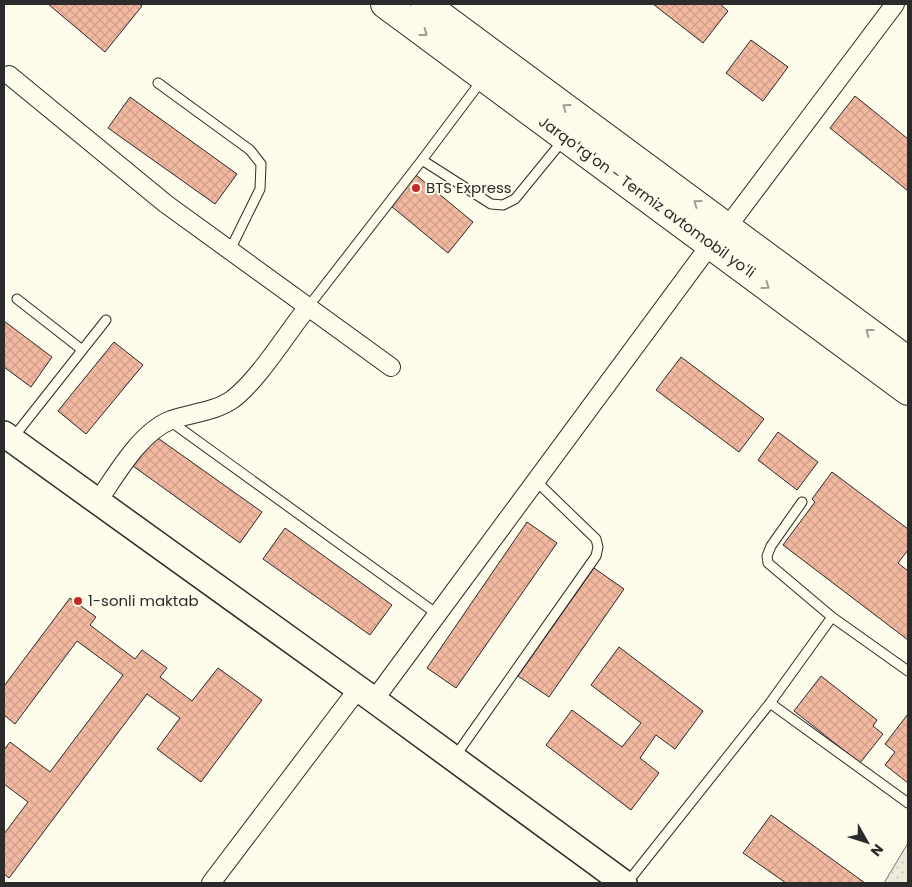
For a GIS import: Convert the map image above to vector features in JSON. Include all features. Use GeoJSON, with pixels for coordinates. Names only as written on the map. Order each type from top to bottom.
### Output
{"type":"FeatureCollection","features":[{"type":"Feature","properties":{"kind":"highway","name":"Jarqoʻrgʻon - Termiz avtomobil yoʻli"},"geometry":{"type":"LineString","coordinates":[[385,4],[565,137],[719,235],[908,361]]}},
{"type":"Feature","properties":{"kind":"highway","name":"Jarqoʻrgʻon - Termiz avtomobil yoʻli"},"geometry":{"type":"LineString","coordinates":[[425,4],[719,235],[908,391]]}},
{"type":"Feature","properties":{"kind":"street"},"geometry":{"type":"LineString","coordinates":[[211,883],[366,694],[437,614],[719,235],[895,4]]}},
{"type":"Feature","properties":{"kind":"street"},"geometry":{"type":"LineString","coordinates":[[9,75],[166,204],[391,367]]}},
{"type":"Feature","properties":{"kind":"street"},"geometry":{"type":"LineString","coordinates":[[98,501],[123,463],[153,430],[169,421],[216,408],[232,399],[248,385],[308,307]]}},
{"type":"Feature","properties":{"kind":"street"},"geometry":{"type":"LineString","coordinates":[[8,437],[625,883]]}},
{"type":"Feature","properties":{"kind":"lane"},"geometry":{"type":"LineString","coordinates":[[308,307],[484,77]]}},
{"type":"Feature","properties":{"kind":"lane"},"geometry":{"type":"LineString","coordinates":[[158,83],[250,150],[261,164],[260,190],[230,250]]}},
{"type":"Feature","properties":{"kind":"lane"},"geometry":{"type":"LineString","coordinates":[[422,160],[491,204],[503,205],[515,199],[565,137]]}},
{"type":"Feature","properties":{"kind":"lane"},"geometry":{"type":"LineString","coordinates":[[17,300],[81,349]]}},
{"type":"Feature","properties":{"kind":"lane"},"geometry":{"type":"LineString","coordinates":[[8,437],[106,320]]}},
{"type":"Feature","properties":{"kind":"lane"},"geometry":{"type":"LineString","coordinates":[[169,421],[437,614]]}},
{"type":"Feature","properties":{"kind":"lane"},"geometry":{"type":"LineString","coordinates":[[454,758],[596,556],[598,547],[596,539],[536,481]]}},
{"type":"Feature","properties":{"kind":"lane"},"geometry":{"type":"LineString","coordinates":[[802,502],[771,546],[767,556],[768,563],[832,617],[908,671]]}},
{"type":"Feature","properties":{"kind":"lane"},"geometry":{"type":"LineString","coordinates":[[625,883],[770,703],[832,617]]}},
{"type":"Feature","properties":{"kind":"lane"},"geometry":{"type":"LineString","coordinates":[[770,703],[908,803]]}},
{"type":"Feature","properties":{"kind":"shaded area"},"geometry":{"type":"Polygon","coordinates":[[[908,843],[908,883],[884,883],[908,843]]]}},
{"type":"Feature","properties":{"kind":"building"},"geometry":{"type":"Polygon","coordinates":[[[48,4],[139,4],[142,6],[105,52],[48,4]]]}},
{"type":"Feature","properties":{"kind":"building"},"geometry":{"type":"Polygon","coordinates":[[[653,4],[720,4],[728,11],[703,43],[653,4]]]}},
{"type":"Feature","properties":{"kind":"building"},"geometry":{"type":"Polygon","coordinates":[[[751,40],[788,67],[763,101],[726,73],[751,40]]]}},
{"type":"Feature","properties":{"kind":"building"},"geometry":{"type":"Polygon","coordinates":[[[855,96],[908,139],[908,191],[830,128],[855,96]]]}},
{"type":"Feature","properties":{"kind":"building"},"geometry":{"type":"Polygon","coordinates":[[[130,97],[237,174],[215,204],[108,128],[130,97]]]}},
{"type":"Feature","properties":{"kind":"building"},"geometry":{"type":"Polygon","coordinates":[[[416,175],[473,222],[448,253],[391,206],[416,175]]]}},
{"type":"Feature","properties":{"kind":"building"},"geometry":{"type":"Polygon","coordinates":[[[4,321],[52,357],[31,387],[4,367],[4,321]]]}},
{"type":"Feature","properties":{"kind":"building"},"geometry":{"type":"Polygon","coordinates":[[[114,342],[143,365],[86,434],[58,411],[114,342]]]}},
{"type":"Feature","properties":{"kind":"building"},"geometry":{"type":"Polygon","coordinates":[[[681,357],[764,419],[739,452],[656,390],[681,357]]]}},
{"type":"Feature","properties":{"kind":"building"},"geometry":{"type":"Polygon","coordinates":[[[778,432],[818,462],[797,490],[758,460],[778,432]]]}},
{"type":"Feature","properties":{"kind":"building"},"geometry":{"type":"Polygon","coordinates":[[[155,436],[262,512],[240,543],[133,466],[155,436]]]}},
{"type":"Feature","properties":{"kind":"building"},"geometry":{"type":"Polygon","coordinates":[[[832,472],[908,529],[908,550],[898,563],[908,571],[908,640],[783,545],[815,502],[812,499],[832,472]]]}},
{"type":"Feature","properties":{"kind":"building"},"geometry":{"type":"Polygon","coordinates":[[[527,522],[557,543],[456,688],[427,668],[527,522]]]}},
{"type":"Feature","properties":{"kind":"building"},"geometry":{"type":"Polygon","coordinates":[[[285,528],[392,605],[370,635],[263,559],[285,528]]]}},
{"type":"Feature","properties":{"kind":"building"},"geometry":{"type":"Polygon","coordinates":[[[594,568],[624,589],[549,697],[518,676],[594,568]]]}},
{"type":"Feature","properties":{"kind":"building"},"geometry":{"type":"Polygon","coordinates":[[[70,598],[96,617],[90,625],[135,659],[142,650],[167,668],[160,677],[192,701],[218,668],[262,700],[201,782],[157,749],[180,718],[147,694],[9,878],[4,874],[4,834],[28,802],[4,784],[4,750],[10,742],[50,772],[123,675],[77,641],[15,724],[4,715],[4,686],[70,598]]]}},
{"type":"Feature","properties":{"kind":"building"},"geometry":{"type":"Polygon","coordinates":[[[619,647],[703,711],[675,749],[656,735],[640,758],[659,773],[631,810],[546,745],[572,710],[622,747],[641,723],[591,685],[619,647]]]}},
{"type":"Feature","properties":{"kind":"building"},"geometry":{"type":"Polygon","coordinates":[[[821,676],[877,720],[873,726],[883,734],[860,763],[794,711],[821,676]]]}},
{"type":"Feature","properties":{"kind":"building"},"geometry":{"type":"Polygon","coordinates":[[[908,714],[908,783],[885,765],[895,752],[885,744],[908,714]]]}},
{"type":"Feature","properties":{"kind":"building"},"geometry":{"type":"Polygon","coordinates":[[[771,815],[865,883],[786,883],[743,853],[771,815]]]}},
{"type":"Feature","properties":{"kind":"place","name":"BTS Express"},"geometry":{"type":"Point","coordinates":[416,188]}},
{"type":"Feature","properties":{"kind":"place","name":"1-sonli maktab"},"geometry":{"type":"Point","coordinates":[78,601]}}]}
